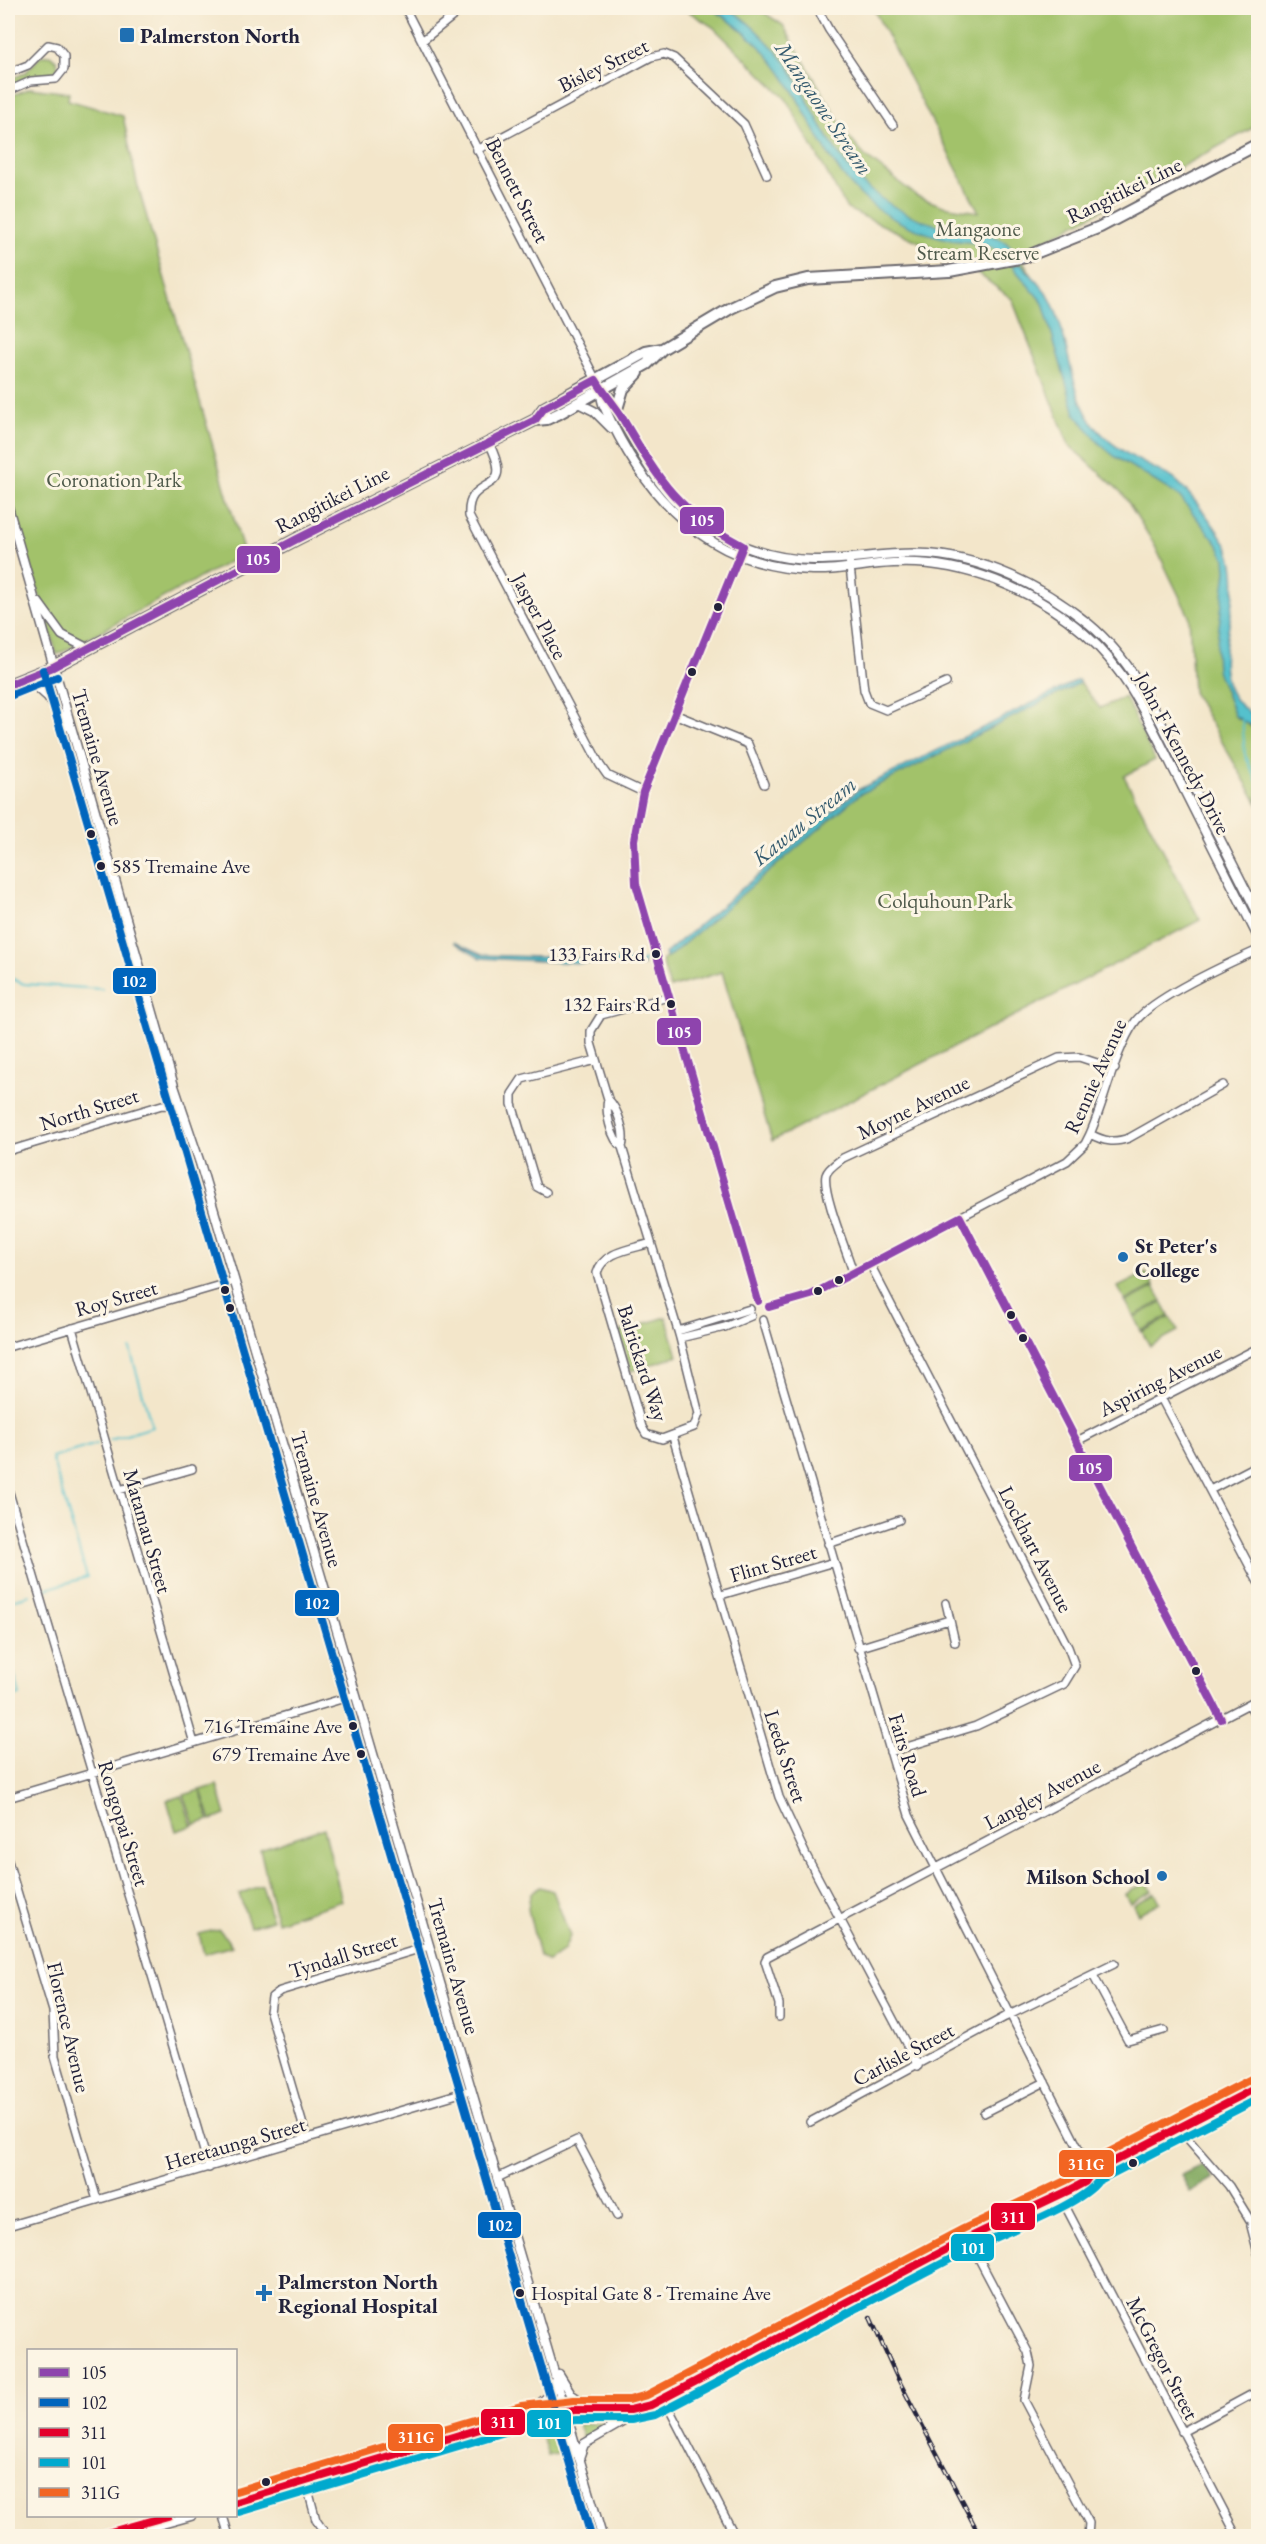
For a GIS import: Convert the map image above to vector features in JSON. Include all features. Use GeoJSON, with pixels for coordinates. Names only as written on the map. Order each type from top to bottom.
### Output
{"type":"FeatureCollection","features":[{"type":"Feature","properties":{"kind":"highway","name":"Rangitikei Line"},"geometry":{"type":"LineString","coordinates":[[535,420],[544,408],[647,364],[662,349],[753,296],[791,282],[949,271],[1025,257],[1100,227],[1258,144]]}},
{"type":"Feature","properties":{"kind":"highway","name":"Rangitikei Line"},"geometry":{"type":"LineString","coordinates":[[8,685],[28,679],[316,529],[535,420],[547,419],[578,403],[598,385],[646,352],[662,349]]}},
{"type":"Feature","properties":{"kind":"highway"},"geometry":{"type":"LineString","coordinates":[[617,409],[623,389],[647,364]]}},
{"type":"Feature","properties":{"kind":"main road","name":"John F Kennedy Drive"},"geometry":{"type":"LineString","coordinates":[[598,385],[617,409],[644,460],[664,488],[687,512],[710,529],[743,546],[796,559],[849,558],[897,553],[943,556],[995,569],[1023,581],[1064,605],[1090,625],[1128,666],[1171,742],[1258,914]]}},
{"type":"Feature","properties":{"kind":"main road","name":"John F Kennedy Drive"},"geometry":{"type":"LineString","coordinates":[[598,385],[602,402],[634,465],[658,497],[676,516],[708,540],[739,555],[794,569],[850,568],[896,562],[926,564],[986,576],[1019,590],[1085,634],[1125,680],[1258,937]]}},
{"type":"Feature","properties":{"kind":"main road"},"geometry":{"type":"LineString","coordinates":[[578,403],[594,411],[609,424],[620,440]]}},
{"type":"Feature","properties":{"kind":"main road"},"geometry":{"type":"LineString","coordinates":[[634,465],[644,460]]}},
{"type":"Feature","properties":{"kind":"main road","name":"Tremaine Avenue"},"geometry":{"type":"LineString","coordinates":[[8,507],[181,1106],[602,2536]]}},
{"type":"Feature","properties":{"kind":"main road"},"geometry":{"type":"LineString","coordinates":[[1019,590],[1023,581]]}},
{"type":"Feature","properties":{"kind":"main road"},"geometry":{"type":"LineString","coordinates":[[34,597],[62,635],[87,648]]}},
{"type":"Feature","properties":{"kind":"main road"},"geometry":{"type":"LineString","coordinates":[[28,679],[48,697],[74,737]]}},
{"type":"Feature","properties":{"kind":"main road"},"geometry":{"type":"LineString","coordinates":[[1059,2194],[1068,2183],[1258,2087]]}},
{"type":"Feature","properties":{"kind":"main road"},"geometry":{"type":"LineString","coordinates":[[579,2460],[584,2444],[651,2405],[968,2238],[1085,2182],[1091,2173]]}},
{"type":"Feature","properties":{"kind":"main road"},"geometry":{"type":"LineString","coordinates":[[547,2349],[572,2395],[582,2403],[602,2411]]}},
{"type":"Feature","properties":{"kind":"main road"},"geometry":{"type":"LineString","coordinates":[[507,2421],[548,2398],[555,2383],[554,2371]]}},
{"type":"Feature","properties":{"kind":"main road"},"geometry":{"type":"LineString","coordinates":[[237,2502],[474,2426],[488,2426],[537,2414],[630,2410],[651,2405]]}},
{"type":"Feature","properties":{"kind":"main road"},"geometry":{"type":"LineString","coordinates":[[537,2414],[549,2419],[558,2427],[582,2469]]}},
{"type":"Feature","properties":{"kind":"main road"},"geometry":{"type":"LineString","coordinates":[[237,2496],[305,2479]]}},
{"type":"Feature","properties":{"kind":"main road"},"geometry":{"type":"LineString","coordinates":[[96,2536],[164,2517]]}},
{"type":"Feature","properties":{"kind":"main road"},"geometry":{"type":"LineString","coordinates":[[119,2536],[187,2517]]}},
{"type":"Feature","properties":{"kind":"street","name":"Bennett Street"},"geometry":{"type":"LineString","coordinates":[[405,8],[598,385]]}},
{"type":"Feature","properties":{"kind":"street"},"geometry":{"type":"LineString","coordinates":[[422,41],[463,8]]}},
{"type":"Feature","properties":{"kind":"street"},"geometry":{"type":"LineString","coordinates":[[817,8],[829,30],[893,125]]}},
{"type":"Feature","properties":{"kind":"street"},"geometry":{"type":"LineString","coordinates":[[8,74],[28,65],[48,45],[57,47],[64,56],[64,69],[56,79],[31,81],[8,91]]}},
{"type":"Feature","properties":{"kind":"street","name":"Bisley Street"},"geometry":{"type":"LineString","coordinates":[[477,150],[651,57],[664,54],[674,58],[744,124],[767,175]]}},
{"type":"Feature","properties":{"kind":"street","name":"Jasper Place"},"geometry":{"type":"LineString","coordinates":[[489,443],[498,461],[499,470],[494,480],[471,496],[468,502],[469,516],[600,765],[608,775],[643,792]]}},
{"type":"Feature","properties":{"kind":"street"},"geometry":{"type":"LineString","coordinates":[[743,546],[643,792],[634,840],[636,884],[758,1301]]}},
{"type":"Feature","properties":{"kind":"street"},"geometry":{"type":"LineString","coordinates":[[849,558],[864,690],[869,703],[886,710],[946,683]]}},
{"type":"Feature","properties":{"kind":"street"},"geometry":{"type":"LineString","coordinates":[[674,714],[748,744],[764,784]]}},
{"type":"Feature","properties":{"kind":"street","name":"Rennie Avenue"},"geometry":{"type":"LineString","coordinates":[[769,1307],[811,1295],[1067,1161],[1085,1144],[1090,1134],[1134,1023],[1149,1008],[1258,950]]}},
{"type":"Feature","properties":{"kind":"street","name":"Balrickard Way"},"geometry":{"type":"LineString","coordinates":[[651,1243],[609,1256],[601,1262],[597,1273],[642,1427],[651,1436],[662,1439],[673,1437],[694,1427],[699,1414],[679,1335],[651,1243],[622,1148],[617,1144],[606,1108],[608,1099],[596,1059],[591,1031],[601,1016],[668,997]]}},
{"type":"Feature","properties":{"kind":"street","name":"Moyne Avenue"},"geometry":{"type":"LineString","coordinates":[[853,1272],[827,1191],[826,1174],[830,1168],[843,1158],[1059,1058],[1079,1057],[1115,1069]]}},
{"type":"Feature","properties":{"kind":"street"},"geometry":{"type":"LineString","coordinates":[[546,1192],[537,1187],[512,1104],[512,1094],[522,1079],[596,1059]]}},
{"type":"Feature","properties":{"kind":"street"},"geometry":{"type":"LineString","coordinates":[[1090,1134],[1116,1143],[1130,1138],[1223,1085]]}},
{"type":"Feature","properties":{"kind":"street","name":"North Street"},"geometry":{"type":"LineString","coordinates":[[8,1151],[162,1105],[181,1106]]}},
{"type":"Feature","properties":{"kind":"street"},"geometry":{"type":"LineString","coordinates":[[960,1217],[1221,1719]]}},
{"type":"Feature","properties":{"kind":"street","name":"Lockhart Avenue"},"geometry":{"type":"LineString","coordinates":[[870,1264],[1068,1647],[1075,1666],[1064,1684],[976,1726],[890,1752]]}},
{"type":"Feature","properties":{"kind":"street","name":"Roy Street"},"geometry":{"type":"LineString","coordinates":[[8,1347],[234,1281]]}},
{"type":"Feature","properties":{"kind":"street"},"geometry":{"type":"LineString","coordinates":[[750,1313],[763,1320],[768,1316],[769,1307],[764,1302],[758,1301]]}},
{"type":"Feature","properties":{"kind":"street"},"geometry":{"type":"LineString","coordinates":[[679,1335],[725,1328],[750,1313],[758,1301]]}},
{"type":"Feature","properties":{"kind":"street","name":"Fairs Road"},"geometry":{"type":"LineString","coordinates":[[763,1320],[909,1815],[1091,2173]]}},
{"type":"Feature","properties":{"kind":"street","name":"Matamau Street"},"geometry":{"type":"LineString","coordinates":[[72,1329],[194,1743]]}},
{"type":"Feature","properties":{"kind":"street","name":"Aspiring Avenue"},"geometry":{"type":"LineString","coordinates":[[1077,1442],[1258,1348]]}},
{"type":"Feature","properties":{"kind":"street"},"geometry":{"type":"LineString","coordinates":[[1161,1398],[1258,1581]]}},
{"type":"Feature","properties":{"kind":"street","name":"Leeds Street"},"geometry":{"type":"LineString","coordinates":[[673,1437],[779,1797],[806,1855],[918,2066]]}},
{"type":"Feature","properties":{"kind":"street"},"geometry":{"type":"LineString","coordinates":[[1210,1490],[1258,1465]]}},
{"type":"Feature","properties":{"kind":"street"},"geometry":{"type":"LineString","coordinates":[[119,1490],[192,1469]]}},
{"type":"Feature","properties":{"kind":"street","name":"Rongopai Street"},"geometry":{"type":"LineString","coordinates":[[8,1489],[208,2168]]}},
{"type":"Feature","properties":{"kind":"street"},"geometry":{"type":"LineString","coordinates":[[828,1544],[899,1520]]}},
{"type":"Feature","properties":{"kind":"street","name":"Flint Street"},"geometry":{"type":"LineString","coordinates":[[721,1595],[834,1562]]}},
{"type":"Feature","properties":{"kind":"street"},"geometry":{"type":"LineString","coordinates":[[946,1603],[955,1642]]}},
{"type":"Feature","properties":{"kind":"street"},"geometry":{"type":"LineString","coordinates":[[858,1648],[949,1620]]}},
{"type":"Feature","properties":{"kind":"street"},"geometry":{"type":"LineString","coordinates":[[8,1798],[355,1695]]}},
{"type":"Feature","properties":{"kind":"street","name":"Langley Avenue"},"geometry":{"type":"LineString","coordinates":[[779,2017],[779,2004],[765,1961],[767,1958],[1258,1699]]}},
{"type":"Feature","properties":{"kind":"street"},"geometry":{"type":"LineString","coordinates":[[1249,1704],[1258,1721]]}},
{"type":"Feature","properties":{"kind":"street","name":"Florence Avenue"},"geometry":{"type":"LineString","coordinates":[[8,1861],[52,2011],[55,2056],[97,2200]]}},
{"type":"Feature","properties":{"kind":"street","name":"Tyndall Street"},"geometry":{"type":"LineString","coordinates":[[307,2139],[270,2013],[272,1997],[280,1991],[429,1947]]}},
{"type":"Feature","properties":{"kind":"street","name":"Carlisle Street"},"geometry":{"type":"LineString","coordinates":[[810,2122],[918,2066],[1010,2014],[1114,1964]]}},
{"type":"Feature","properties":{"kind":"street"},"geometry":{"type":"LineString","coordinates":[[1094,1975],[1128,2040],[1164,2030]]}},
{"type":"Feature","properties":{"kind":"street"},"geometry":{"type":"LineString","coordinates":[[984,2113],[1045,2082]]}},
{"type":"Feature","properties":{"kind":"street","name":"Heretaunga Street"},"geometry":{"type":"LineString","coordinates":[[8,2226],[471,2090]]}},
{"type":"Feature","properties":{"kind":"street"},"geometry":{"type":"LineString","coordinates":[[1181,2127],[1188,2139],[1229,2186],[1258,2233]]}},
{"type":"Feature","properties":{"kind":"street"},"geometry":{"type":"LineString","coordinates":[[497,2178],[577,2140],[617,2216]]}},
{"type":"Feature","properties":{"kind":"street"},"geometry":{"type":"LineString","coordinates":[[1068,2183],[1080,2166],[1082,2154]]}},
{"type":"Feature","properties":{"kind":"street","name":"McGregor Street"},"geometry":{"type":"LineString","coordinates":[[1059,2194],[1237,2536]]}},
{"type":"Feature","properties":{"kind":"street"},"geometry":{"type":"LineString","coordinates":[[1249,2221],[1258,2253]]}},
{"type":"Feature","properties":{"kind":"street"},"geometry":{"type":"LineString","coordinates":[[968,2238],[1028,2352],[1030,2366],[1024,2400],[1089,2523],[1088,2536]]}},
{"type":"Feature","properties":{"kind":"street"},"geometry":{"type":"LineString","coordinates":[[1182,2432],[1258,2391]]}},
{"type":"Feature","properties":{"kind":"street"},"geometry":{"type":"LineString","coordinates":[[664,2399],[735,2536]]}},
{"type":"Feature","properties":{"kind":"street"},"geometry":{"type":"LineString","coordinates":[[305,2479],[316,2520],[327,2536]]}},
{"type":"Feature","properties":{"kind":"street"},"geometry":{"type":"LineString","coordinates":[[223,2517],[229,2536]]}},
{"type":"Feature","properties":{"kind":"green space","name":"Mangaone Stream Reserve"},"geometry":{"type":"Polygon","coordinates":[[[683,8],[757,8],[783,25],[847,135],[864,155],[917,196],[943,206],[979,212],[873,8],[1258,8],[1258,125],[1037,245],[1041,251],[1023,261],[1046,298],[1078,403],[1100,440],[1186,497],[1228,558],[1227,593],[1217,655],[1235,716],[1258,731],[1258,804],[1193,692],[1189,616],[1154,544],[1123,494],[1069,445],[1012,299],[961,261],[847,209],[786,99],[713,27],[683,8]]]}},
{"type":"Feature","properties":{"kind":"green space"},"geometry":{"type":"Polygon","coordinates":[[[50,55],[57,61],[58,68],[53,74],[38,75],[8,85],[8,80],[25,73],[41,56],[50,55]]]}},
{"type":"Feature","properties":{"kind":"green space","name":"Coronation Park"},"geometry":{"type":"Polygon","coordinates":[[[30,88],[69,93],[68,100],[123,116],[137,183],[244,554],[57,655],[8,488],[8,97],[30,88]]]}},
{"type":"Feature","properties":{"kind":"green space","name":"Colquhoun Park"},"geometry":{"type":"Polygon","coordinates":[[[1079,681],[1100,708],[1125,697],[1155,760],[1124,776],[1200,920],[772,1141],[722,972],[670,988],[662,961],[859,792],[1079,681]]]}},
{"type":"Feature","properties":{"kind":"green space"},"geometry":{"type":"Polygon","coordinates":[[[1146,1273],[1154,1286],[1125,1301],[1118,1287],[1146,1273]]]}},
{"type":"Feature","properties":{"kind":"green space"},"geometry":{"type":"Polygon","coordinates":[[[1154,1287],[1162,1301],[1134,1316],[1126,1302],[1154,1287]]]}},
{"type":"Feature","properties":{"kind":"green space"},"geometry":{"type":"Polygon","coordinates":[[[1162,1302],[1169,1316],[1141,1331],[1134,1317],[1162,1302]]]}},
{"type":"Feature","properties":{"kind":"green space"},"geometry":{"type":"Polygon","coordinates":[[[666,1317],[678,1356],[631,1371],[619,1332],[666,1317]]]}},
{"type":"Feature","properties":{"kind":"green space"},"geometry":{"type":"Polygon","coordinates":[[[1170,1317],[1178,1331],[1150,1346],[1142,1332],[1170,1317]]]}},
{"type":"Feature","properties":{"kind":"green space"},"geometry":{"type":"Polygon","coordinates":[[[217,1785],[226,1815],[211,1820],[201,1790],[217,1785]]]}},
{"type":"Feature","properties":{"kind":"green space"},"geometry":{"type":"Polygon","coordinates":[[[200,1790],[209,1820],[194,1825],[184,1795],[200,1790]]]}},
{"type":"Feature","properties":{"kind":"green space"},"geometry":{"type":"Polygon","coordinates":[[[182,1796],[192,1826],[176,1831],[167,1800],[182,1796]]]}},
{"type":"Feature","properties":{"kind":"green space"},"geometry":{"type":"Polygon","coordinates":[[[324,1828],[342,1901],[277,1922],[260,1849],[324,1828]]]}},
{"type":"Feature","properties":{"kind":"green space"},"geometry":{"type":"Polygon","coordinates":[[[1147,1882],[1152,1891],[1130,1903],[1125,1894],[1147,1882]]]}},
{"type":"Feature","properties":{"kind":"green space"},"geometry":{"type":"Polygon","coordinates":[[[262,1885],[272,1920],[250,1927],[239,1894],[262,1885]]]}},
{"type":"Feature","properties":{"kind":"green space"},"geometry":{"type":"Polygon","coordinates":[[[540,1887],[553,1891],[570,1936],[564,1950],[548,1962],[539,1956],[528,1909],[530,1894],[540,1887]]]}},
{"type":"Feature","properties":{"kind":"green space"},"geometry":{"type":"Polygon","coordinates":[[[1155,1893],[1160,1902],[1138,1914],[1133,1905],[1155,1893]]]}},
{"type":"Feature","properties":{"kind":"green space"},"geometry":{"type":"Polygon","coordinates":[[[219,1929],[232,1946],[204,1954],[199,1934],[219,1929]]]}},
{"type":"Feature","properties":{"kind":"green space"},"geometry":{"type":"Polygon","coordinates":[[[1202,2165],[1214,2178],[1190,2192],[1181,2175],[1202,2165]]]}},
{"type":"Feature","properties":{"kind":"green space"},"geometry":{"type":"Polygon","coordinates":[[[537,2420],[552,2427],[568,2451],[548,2456],[537,2420]]]}},
{"type":"Feature","properties":{"kind":"green space"},"geometry":{"type":"Polygon","coordinates":[[[578,2424],[614,2424],[583,2440],[578,2424]]]}},
{"type":"Feature","properties":{"kind":"water"},"geometry":{"type":"Polygon","coordinates":[[[724,7],[741,17],[782,58],[839,155],[866,186],[882,199],[917,218],[940,226],[990,235],[1008,244],[1015,252],[1003,256],[982,244],[950,240],[923,232],[874,207],[842,174],[772,60],[744,32],[711,8],[724,7]]]}},
{"type":"Feature","properties":{"kind":"water"},"geometry":{"type":"Polygon","coordinates":[[[1021,264],[1048,295],[1056,311],[1080,400],[1088,417],[1115,445],[1178,482],[1205,514],[1228,548],[1235,578],[1224,665],[1228,685],[1238,703],[1258,719],[1258,730],[1235,716],[1217,670],[1216,650],[1226,571],[1225,559],[1219,546],[1179,496],[1114,456],[1100,444],[1075,414],[1043,303],[1012,266],[1021,264]]]}},
{"type":"Feature","properties":{"kind":"water"},"geometry":{"type":"Polygon","coordinates":[[[1078,680],[1080,683],[860,794],[667,958],[665,954],[858,790],[1078,680]]]}},
{"type":"Feature","properties":{"kind":"water"},"geometry":{"type":"Polygon","coordinates":[[[453,942],[482,955],[643,961],[643,966],[480,958],[453,942]]]}},
{"type":"Feature","properties":{"kind":"waterway"},"geometry":{"type":"LineString","coordinates":[[1242,717],[1245,755],[1258,783]]}},
{"type":"Feature","properties":{"kind":"waterway","name":"Kawau Stream"},"geometry":{"type":"LineString","coordinates":[[640,962],[647,960]]}},
{"type":"Feature","properties":{"kind":"waterway","name":"Kawau Stream"},"geometry":{"type":"LineString","coordinates":[[8,977],[24,984],[102,989]]}},
{"type":"Feature","properties":{"kind":"waterway"},"geometry":{"type":"LineString","coordinates":[[110,1440],[152,1427],[130,1349]]}},
{"type":"Feature","properties":{"kind":"waterway"},"geometry":{"type":"LineString","coordinates":[[46,1589],[87,1577],[52,1458],[96,1444]]}},
{"type":"Feature","properties":{"kind":"waterway"},"geometry":{"type":"LineString","coordinates":[[8,1601],[30,1595]]}},
{"type":"Feature","properties":{"kind":"waterway"},"geometry":{"type":"LineString","coordinates":[[8,1653],[20,1695],[8,1698]]}},
{"type":"Feature","properties":{"kind":"railway"},"geometry":{"type":"LineString","coordinates":[[870,2317],[897,2377],[980,2536]]}},
{"type":"Feature","properties":{"kind":"transit line","name":"105"},"geometry":{"type":"LineString","coordinates":[[8,685],[53,667],[297,539],[535,420],[544,408],[596,380],[657,474],[670,490],[700,519],[743,546],[643,792],[634,840],[636,884],[758,1301]]}},
{"type":"Feature","properties":{"kind":"transit line","name":"102"},"geometry":{"type":"LineString","coordinates":[[43,670],[591,2536]]}},
{"type":"Feature","properties":{"kind":"transit line","name":"102"},"geometry":{"type":"LineString","coordinates":[[12,695],[57,677]]}},
{"type":"Feature","properties":{"kind":"transit line","name":"105"},"geometry":{"type":"LineString","coordinates":[[960,1217],[1221,1719]]}},
{"type":"Feature","properties":{"kind":"transit line","name":"105"},"geometry":{"type":"LineString","coordinates":[[769,1307],[811,1295],[960,1217]]}},
{"type":"Feature","properties":{"kind":"transit line","name":"311G"},"geometry":{"type":"LineString","coordinates":[[237,2491],[521,2406],[574,2400],[629,2400],[647,2395],[963,2229],[1065,2181],[1078,2174],[1086,2164],[1253,2078]]}},
{"type":"Feature","properties":{"kind":"transit line","name":"311"},"geometry":{"type":"LineString","coordinates":[[237,2502],[523,2416],[575,2410],[630,2410],[651,2405],[968,2238],[1070,2190],[1085,2182],[1091,2173],[1258,2087]]}},
{"type":"Feature","properties":{"kind":"transit line","name":"101"},"geometry":{"type":"LineString","coordinates":[[239,2512],[525,2426],[576,2420],[631,2420],[655,2415],[970,2249],[1058,2209],[1075,2200],[1098,2181],[1258,2099]]}},
{"type":"Feature","properties":{"kind":"transit line","name":"311"},"geometry":{"type":"LineString","coordinates":[[96,2536],[164,2517]]}},
{"type":"Feature","properties":{"kind":"place","name":"Palmerston North"},"geometry":{"type":"Point","coordinates":[127,35]}},
{"type":"Feature","properties":{"kind":"place","name":"585 Tremaine Ave"},"geometry":{"type":"Point","coordinates":[101,866]}},
{"type":"Feature","properties":{"kind":"place","name":"133 Fairs Rd"},"geometry":{"type":"Point","coordinates":[656,954]}},
{"type":"Feature","properties":{"kind":"place","name":"132 Fairs Rd"},"geometry":{"type":"Point","coordinates":[671,1004]}},
{"type":"Feature","properties":{"kind":"place","name":"St Peter's College"},"geometry":{"type":"Point","coordinates":[1123,1257]}},
{"type":"Feature","properties":{"kind":"place","name":"716 Tremaine Ave"},"geometry":{"type":"Point","coordinates":[353,1726]}},
{"type":"Feature","properties":{"kind":"place","name":"679 Tremaine Ave"},"geometry":{"type":"Point","coordinates":[361,1754]}},
{"type":"Feature","properties":{"kind":"place","name":"Milson School"},"geometry":{"type":"Point","coordinates":[1162,1876]}},
{"type":"Feature","properties":{"kind":"place","name":"Palmerston North Regional Hospital"},"geometry":{"type":"Point","coordinates":[264,2293]}},
{"type":"Feature","properties":{"kind":"place","name":"Hospital Gate 8 - Tremaine Ave"},"geometry":{"type":"Point","coordinates":[520,2293]}},
{"type":"Feature","properties":{"kind":"water label","name":"Mangaone Stream"},"geometry":{"type":"Point","coordinates":[824,108]}}]}
